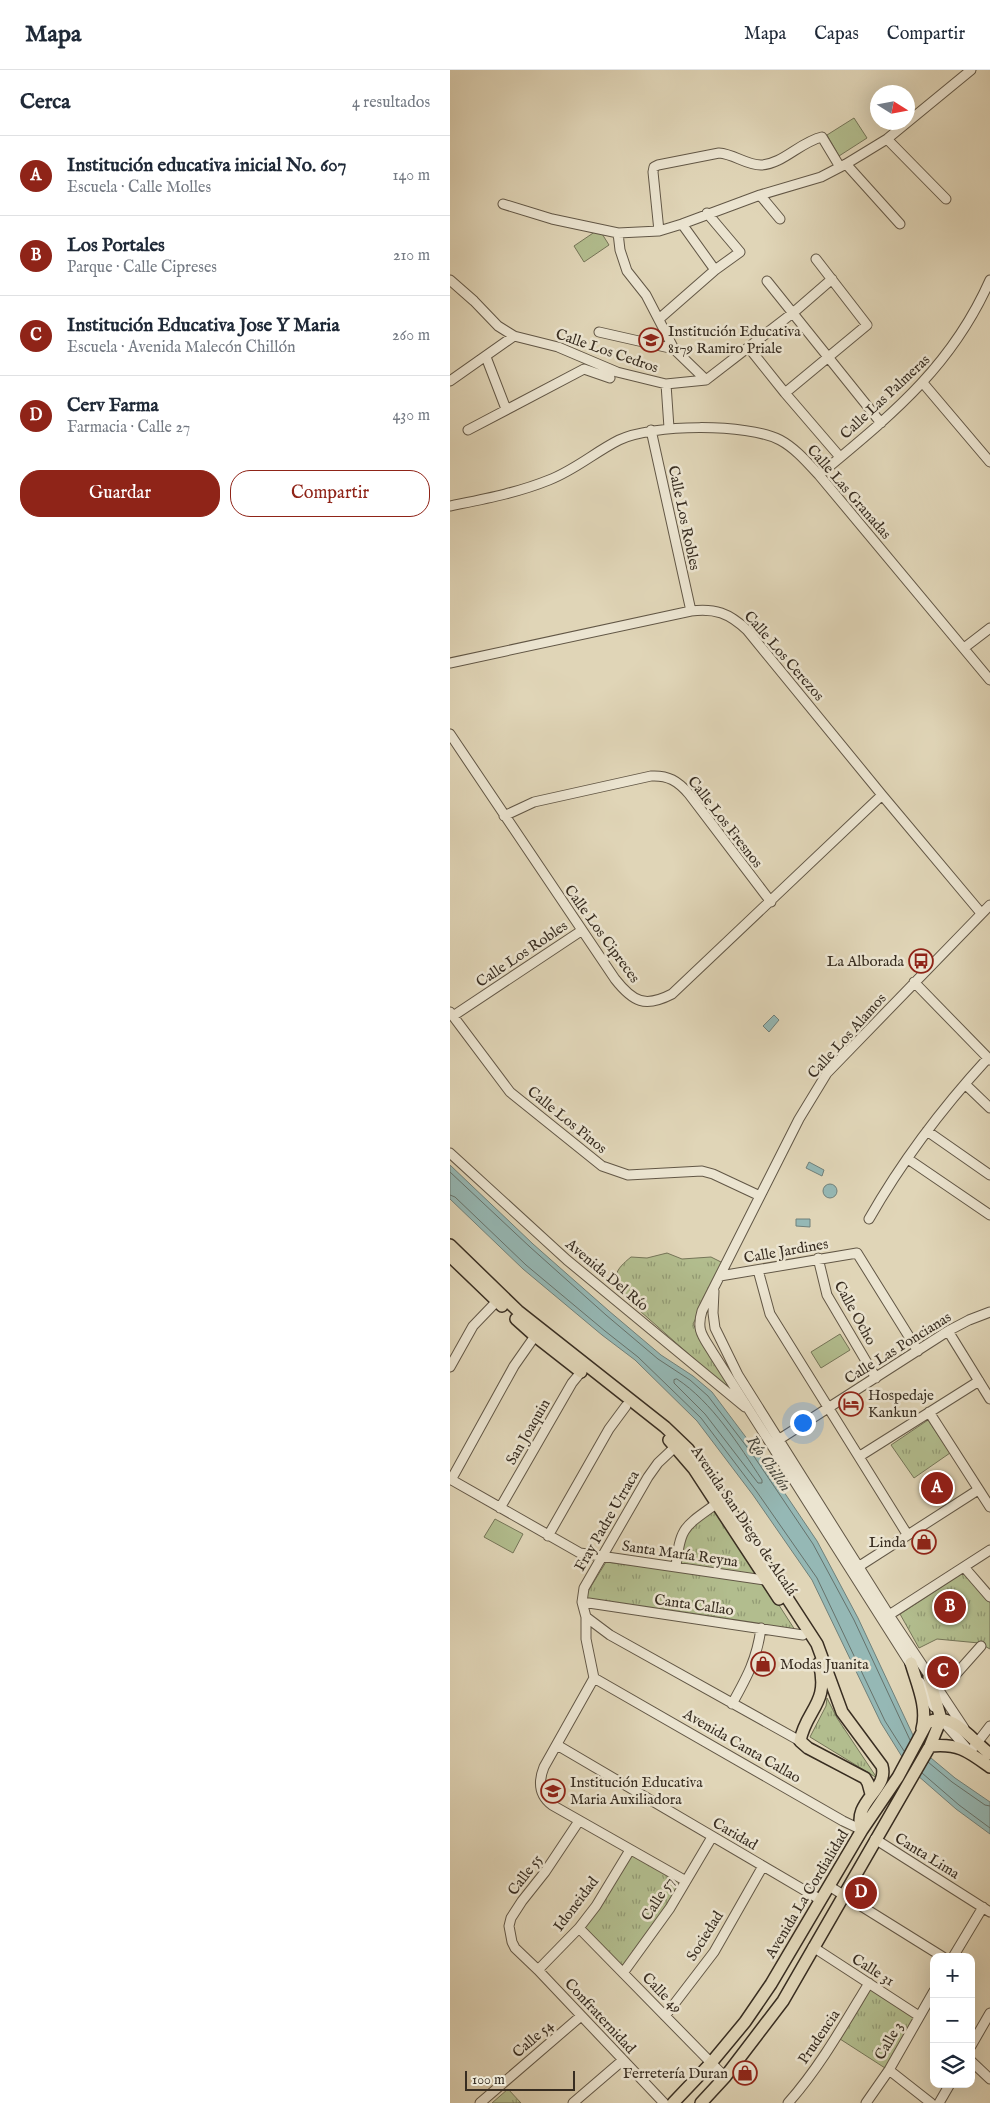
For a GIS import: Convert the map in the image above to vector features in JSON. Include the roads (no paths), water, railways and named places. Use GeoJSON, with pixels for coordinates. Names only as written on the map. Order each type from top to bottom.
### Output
{"type":"FeatureCollection","features":[{"type":"Feature","properties":{"kind":"main road","name":"Avenida San Diego de Alcalá"},"geometry":{"type":"LineString","coordinates":[[450,1245],[455,1260],[497,1301],[536,1336],[667,1438],[694,1469],[716,1504],[817,1644],[842,1712],[882,1766],[884,1772],[882,1780],[871,1794],[859,1817],[862,1830]]}},
{"type":"Feature","properties":{"kind":"main road","name":"Avenida San Diego de Alcalá"},"geometry":{"type":"LineString","coordinates":[[455,1260],[674,1435],[703,1470],[817,1658],[821,1685],[818,1704],[802,1732],[800,1741]]}},
{"type":"Feature","properties":{"kind":"main road"},"geometry":{"type":"LineString","coordinates":[[911,1663],[923,1709],[924,1720],[920,1733]]}},
{"type":"Feature","properties":{"kind":"main road"},"geometry":{"type":"LineString","coordinates":[[929,1677],[940,1719]]}},
{"type":"Feature","properties":{"kind":"main road"},"geometry":{"type":"LineString","coordinates":[[920,1733],[926,1722],[933,1719],[940,1719],[966,1731],[974,1748],[990,1767]]}},
{"type":"Feature","properties":{"kind":"main road","name":"Avenida La Cordialidad"},"geometry":{"type":"LineString","coordinates":[[673,2103],[746,2022],[766,1992],[862,1830],[930,1746],[940,1719]]}},
{"type":"Feature","properties":{"kind":"main road","name":"Avenida La Cordialidad"},"geometry":{"type":"LineString","coordinates":[[701,2103],[725,2077],[783,2000],[875,1839],[904,1779],[920,1733]]}},
{"type":"Feature","properties":{"kind":"main road"},"geometry":{"type":"LineString","coordinates":[[800,1741],[808,1748],[864,1778],[868,1783],[871,1794]]}},
{"type":"Feature","properties":{"kind":"main road"},"geometry":{"type":"LineString","coordinates":[[930,1746],[951,1745],[974,1748],[990,1754]]}},
{"type":"Feature","properties":{"kind":"main road","name":"Avenida Canta Callao"},"geometry":{"type":"LineString","coordinates":[[862,1830],[875,1839]]}},
{"type":"Feature","properties":{"kind":"street"},"geometry":{"type":"LineString","coordinates":[[503,204],[552,219],[618,233],[659,231],[760,195],[821,177],[843,166],[887,139],[971,70]]}},
{"type":"Feature","properties":{"kind":"street"},"geometry":{"type":"LineString","coordinates":[[659,231],[654,167],[719,153],[728,154],[761,165],[770,163],[822,137],[843,166],[900,224]]}},
{"type":"Feature","properties":{"kind":"street"},"geometry":{"type":"LineString","coordinates":[[887,139],[946,198]]}},
{"type":"Feature","properties":{"kind":"street"},"geometry":{"type":"LineString","coordinates":[[760,195],[780,219]]}},
{"type":"Feature","properties":{"kind":"street"},"geometry":{"type":"LineString","coordinates":[[659,319],[715,270],[740,252],[708,214]]}},
{"type":"Feature","properties":{"kind":"street"},"geometry":{"type":"LineString","coordinates":[[682,224],[715,270]]}},
{"type":"Feature","properties":{"kind":"street"},"geometry":{"type":"LineString","coordinates":[[618,233],[620,250],[627,271],[646,295],[674,349],[706,380],[794,312],[832,279]]}},
{"type":"Feature","properties":{"kind":"street"},"geometry":{"type":"LineString","coordinates":[[785,393],[867,325],[816,259]]}},
{"type":"Feature","properties":{"kind":"street","name":"Calle Los Cedros"},"geometry":{"type":"LineString","coordinates":[[450,280],[498,326],[514,336],[558,347],[617,372],[666,384],[706,380]]}},
{"type":"Feature","properties":{"kind":"street","name":"Calle Las Palmeras"},"geometry":{"type":"LineString","coordinates":[[819,475],[881,423],[924,383],[962,335],[980,303],[990,280]]}},
{"type":"Feature","properties":{"kind":"street"},"geometry":{"type":"LineString","coordinates":[[768,281],[881,423]]}},
{"type":"Feature","properties":{"kind":"street"},"geometry":{"type":"LineString","coordinates":[[599,332],[674,349]]}},
{"type":"Feature","properties":{"kind":"street"},"geometry":{"type":"LineString","coordinates":[[450,381],[514,336]]}},
{"type":"Feature","properties":{"kind":"street"},"geometry":{"type":"LineString","coordinates":[[749,348],[840,457]]}},
{"type":"Feature","properties":{"kind":"street"},"geometry":{"type":"LineString","coordinates":[[486,357],[506,409]]}},
{"type":"Feature","properties":{"kind":"street"},"geometry":{"type":"LineString","coordinates":[[468,430],[584,370],[610,378]]}},
{"type":"Feature","properties":{"kind":"street"},"geometry":{"type":"LineString","coordinates":[[924,383],[990,462]]}},
{"type":"Feature","properties":{"kind":"street"},"geometry":{"type":"LineString","coordinates":[[666,384],[669,428]]}},
{"type":"Feature","properties":{"kind":"street","name":"Calle Las Granadas"},"geometry":{"type":"LineString","coordinates":[[450,506],[527,489],[574,468],[620,439],[651,430],[708,428],[764,434],[780,440],[792,448],[819,475],[990,680]]}},
{"type":"Feature","properties":{"kind":"street","name":"Calle Los Robles"},"geometry":{"type":"LineString","coordinates":[[651,430],[690,611]]}},
{"type":"Feature","properties":{"kind":"street","name":"Calle Los Cerezos"},"geometry":{"type":"LineString","coordinates":[[450,663],[690,611],[719,612],[735,618],[747,630],[981,913]]}},
{"type":"Feature","properties":{"kind":"street"},"geometry":{"type":"LineString","coordinates":[[964,648],[990,628]]}},
{"type":"Feature","properties":{"kind":"street","name":"Calle Los Cipreces"},"geometry":{"type":"LineString","coordinates":[[450,734],[581,930],[626,992],[635,999],[647,1003],[660,1000],[672,994],[882,795]]}},
{"type":"Feature","properties":{"kind":"street","name":"Calle Los Fresnos"},"geometry":{"type":"LineString","coordinates":[[504,816],[534,802],[641,778],[662,776],[672,778],[689,794],[771,902]]}},
{"type":"Feature","properties":{"kind":"street","name":"Calle Los Alamos"},"geometry":{"type":"LineString","coordinates":[[750,1412],[702,1334],[699,1324],[702,1311],[799,1119],[827,1073],[990,904]]}},
{"type":"Feature","properties":{"kind":"street","name":"Calle Los Robles"},"geometry":{"type":"LineString","coordinates":[[451,1014],[581,930]]}},
{"type":"Feature","properties":{"kind":"street"},"geometry":{"type":"LineString","coordinates":[[869,1219],[927,1131],[965,1084],[989,1059],[914,982]]}},
{"type":"Feature","properties":{"kind":"street","name":"Calle Los Pinos"},"geometry":{"type":"LineString","coordinates":[[451,1014],[510,1092],[602,1166],[628,1175],[702,1172],[714,1174],[760,1196]]}},
{"type":"Feature","properties":{"kind":"street"},"geometry":{"type":"LineString","coordinates":[[965,1084],[990,1108]]}},
{"type":"Feature","properties":{"kind":"street"},"geometry":{"type":"LineString","coordinates":[[927,1131],[990,1175]]}},
{"type":"Feature","properties":{"kind":"street","name":"Avenida Del Río"},"geometry":{"type":"LineString","coordinates":[[450,1153],[567,1260],[750,1412]]}},
{"type":"Feature","properties":{"kind":"street"},"geometry":{"type":"LineString","coordinates":[[908,1158],[990,1215]]}},
{"type":"Feature","properties":{"kind":"street","name":"Calle Jardines"},"geometry":{"type":"LineString","coordinates":[[720,1276],[818,1258],[857,1253],[918,1351]]}},
{"type":"Feature","properties":{"kind":"street","name":"Calle Ocho"},"geometry":{"type":"LineString","coordinates":[[818,1258],[827,1294],[876,1378]]}},
{"type":"Feature","properties":{"kind":"street"},"geometry":{"type":"LineString","coordinates":[[758,1270],[770,1314],[907,1534]]}},
{"type":"Feature","properties":{"kind":"street"},"geometry":{"type":"LineString","coordinates":[[714,1288],[714,1328],[723,1348],[775,1442],[911,1663],[940,1719],[974,1748],[990,1726]]}},
{"type":"Feature","properties":{"kind":"street"},"geometry":{"type":"LineString","coordinates":[[450,1367],[473,1326],[497,1301]]}},
{"type":"Feature","properties":{"kind":"street","name":"Calle Las Poncianas"},"geometry":{"type":"LineString","coordinates":[[775,1442],[948,1331],[990,1312]]}},
{"type":"Feature","properties":{"kind":"street"},"geometry":{"type":"LineString","coordinates":[[948,1331],[990,1399]]}},
{"type":"Feature","properties":{"kind":"street"},"geometry":{"type":"LineString","coordinates":[[450,1480],[514,1366],[536,1336]]}},
{"type":"Feature","properties":{"kind":"street","name":"San Joaquin"},"geometry":{"type":"LineString","coordinates":[[500,1508],[572,1383],[581,1372]]}},
{"type":"Feature","properties":{"kind":"street"},"geometry":{"type":"LineString","coordinates":[[860,1456],[979,1381]]}},
{"type":"Feature","properties":{"kind":"street"},"geometry":{"type":"LineString","coordinates":[[548,1536],[609,1430],[626,1406]]}},
{"type":"Feature","properties":{"kind":"street"},"geometry":{"type":"LineString","coordinates":[[750,1412],[775,1442],[966,1731]]}},
{"type":"Feature","properties":{"kind":"street"},"geometry":{"type":"LineString","coordinates":[[929,1412],[990,1507]]}},
{"type":"Feature","properties":{"kind":"street","name":"Fray Padre Urraca"},"geometry":{"type":"LineString","coordinates":[[582,1602],[584,1588],[648,1478],[658,1463],[675,1447]]}},
{"type":"Feature","properties":{"kind":"street","name":"Santa María Reyna"},"geometry":{"type":"LineString","coordinates":[[450,1480],[580,1554],[771,1581]]}},
{"type":"Feature","properties":{"kind":"street"},"geometry":{"type":"LineString","coordinates":[[858,1567],[978,1490]]}},
{"type":"Feature","properties":{"kind":"street"},"geometry":{"type":"LineString","coordinates":[[676,1567],[678,1544],[683,1530],[688,1524],[716,1504]]}},
{"type":"Feature","properties":{"kind":"street"},"geometry":{"type":"LineString","coordinates":[[889,1615],[990,1550]]}},
{"type":"Feature","properties":{"kind":"street"},"geometry":{"type":"LineString","coordinates":[[964,1567],[990,1597]]}},
{"type":"Feature","properties":{"kind":"street"},"geometry":{"type":"LineString","coordinates":[[582,1602],[586,1617],[586,1639],[594,1678],[544,1767],[540,1778],[540,1789],[544,1799],[578,1821],[686,1880]]}},
{"type":"Feature","properties":{"kind":"street","name":"Canta Callao"},"geometry":{"type":"LineString","coordinates":[[582,1602],[803,1635]]}},
{"type":"Feature","properties":{"kind":"street"},"geometry":{"type":"LineString","coordinates":[[586,1617],[610,1636],[800,1741]]}},
{"type":"Feature","properties":{"kind":"street"},"geometry":{"type":"LineString","coordinates":[[732,1704],[754,1663],[759,1649],[761,1628]]}},
{"type":"Feature","properties":{"kind":"street"},"geometry":{"type":"LineString","coordinates":[[936,1688],[957,1673],[980,1646]]}},
{"type":"Feature","properties":{"kind":"street","name":"Avenida Canta Callao"},"geometry":{"type":"LineString","coordinates":[[594,1678],[843,1821],[862,1830]]}},
{"type":"Feature","properties":{"kind":"street","name":"Caridad"},"geometry":{"type":"LineString","coordinates":[[557,1745],[821,1900]]}},
{"type":"Feature","properties":{"kind":"street","name":"Calle 55"},"geometry":{"type":"LineString","coordinates":[[515,1948],[510,1934],[511,1918],[545,1872],[578,1821]]}},
{"type":"Feature","properties":{"kind":"street","name":"Calle 57"},"geometry":{"type":"LineString","coordinates":[[623,1973],[665,1916],[712,1837]]}},
{"type":"Feature","properties":{"kind":"street","name":"Canta Lima"},"geometry":{"type":"LineString","coordinates":[[875,1839],[986,1910]]}},
{"type":"Feature","properties":{"kind":"street","name":"Idoneidad"},"geometry":{"type":"LineString","coordinates":[[538,1970],[579,1928],[596,1906],[630,1850]]}},
{"type":"Feature","properties":{"kind":"street","name":"Sociedad"},"geometry":{"type":"LineString","coordinates":[[665,2016],[714,1952],[764,1866]]}},
{"type":"Feature","properties":{"kind":"street"},"geometry":{"type":"LineString","coordinates":[[829,1886],[938,1953]]}},
{"type":"Feature","properties":{"kind":"street"},"geometry":{"type":"LineString","coordinates":[[956,1953],[986,1910]]}},
{"type":"Feature","properties":{"kind":"street","name":"Calle 49"},"geometry":{"type":"LineString","coordinates":[[579,1928],[725,2077]]}},
{"type":"Feature","properties":{"kind":"street","name":"Calle 31"},"geometry":{"type":"LineString","coordinates":[[812,1947],[920,2016]]}},
{"type":"Feature","properties":{"kind":"street","name":"Confraternidad"},"geometry":{"type":"LineString","coordinates":[[515,1948],[664,2103]]}},
{"type":"Feature","properties":{"kind":"street","name":"Prudencia"},"geometry":{"type":"LineString","coordinates":[[788,2103],[832,2044],[870,1983]]}},
{"type":"Feature","properties":{"kind":"street","name":"Calle 3"},"geometry":{"type":"LineString","coordinates":[[866,2103],[889,2070],[930,1998]]}},
{"type":"Feature","properties":{"kind":"street"},"geometry":{"type":"LineString","coordinates":[[973,2043],[990,2013]]}},
{"type":"Feature","properties":{"kind":"street","name":"Calle 54"},"geometry":{"type":"LineString","coordinates":[[480,2103],[581,2016]]}},
{"type":"Feature","properties":{"kind":"street"},"geometry":{"type":"LineString","coordinates":[[573,2103],[623,2060]]}},
{"type":"Feature","properties":{"kind":"street"},"geometry":{"type":"LineString","coordinates":[[975,2065],[990,2079]]}},
{"type":"Feature","properties":{"kind":"street"},"geometry":{"type":"LineString","coordinates":[[889,2070],[931,2103]]}},
{"type":"Feature","properties":{"kind":"street"},"geometry":{"type":"LineString","coordinates":[[939,2103],[948,2088]]}},
{"type":"Feature","properties":{"kind":"water"},"geometry":{"type":"Polygon","coordinates":[[[774,1015],[779,1020],[769,1032],[763,1026],[774,1015]]]}},
{"type":"Feature","properties":{"kind":"water"},"geometry":{"type":"Polygon","coordinates":[[[809,1162],[824,1170],[822,1176],[806,1168],[809,1162]]]}},
{"type":"Feature","properties":{"kind":"water"},"geometry":{"type":"Polygon","coordinates":[[[450,1165],[533,1244],[609,1311],[661,1355],[693,1376],[712,1392],[757,1452],[817,1541],[858,1618],[919,1748],[955,1778],[990,1802],[990,1834],[956,1809],[909,1768],[881,1723],[812,1580],[753,1495],[697,1421],[635,1360],[523,1269],[450,1199],[450,1165]]]}},
{"type":"Feature","properties":{"kind":"water"},"geometry":{"type":"Polygon","coordinates":[[[830,1184],[835,1186],[837,1191],[835,1196],[830,1198],[825,1196],[823,1191],[825,1186],[830,1184]]]}},
{"type":"Feature","properties":{"kind":"water"},"geometry":{"type":"Polygon","coordinates":[[[796,1219],[810,1219],[810,1227],[796,1226],[796,1219]]]}},
{"type":"Feature","properties":{"kind":"place","name":"Institución Educativa 8179 Ramiro Priale"},"geometry":{"type":"Point","coordinates":[651,340]}},
{"type":"Feature","properties":{"kind":"place","name":"La Alborada"},"geometry":{"type":"Point","coordinates":[921,961]}},
{"type":"Feature","properties":{"kind":"place","name":"Hospedaje Kankun"},"geometry":{"type":"Point","coordinates":[851,1404]}},
{"type":"Feature","properties":{"kind":"place","name":"Institución educativa inicial No. 607"},"geometry":{"type":"Point","coordinates":[937,1488]}},
{"type":"Feature","properties":{"kind":"place","name":"Linda"},"geometry":{"type":"Point","coordinates":[924,1542]}},
{"type":"Feature","properties":{"kind":"place","name":"Los Portales"},"geometry":{"type":"Point","coordinates":[950,1607]}},
{"type":"Feature","properties":{"kind":"place","name":"Modas Juanita"},"geometry":{"type":"Point","coordinates":[763,1664]}},
{"type":"Feature","properties":{"kind":"place","name":"Institución Educativa Jose Y Maria"},"geometry":{"type":"Point","coordinates":[943,1672]}},
{"type":"Feature","properties":{"kind":"place","name":"Institución Educativa Maria Auxiliadora"},"geometry":{"type":"Point","coordinates":[553,1791]}},
{"type":"Feature","properties":{"kind":"place","name":"Cerv Farma"},"geometry":{"type":"Point","coordinates":[861,1893]}},
{"type":"Feature","properties":{"kind":"place","name":"Ferretería Duran"},"geometry":{"type":"Point","coordinates":[745,2073]}},
{"type":"Feature","properties":{"kind":"water label","name":"Río Chillón"},"geometry":{"type":"Point","coordinates":[768,1464]}}]}
